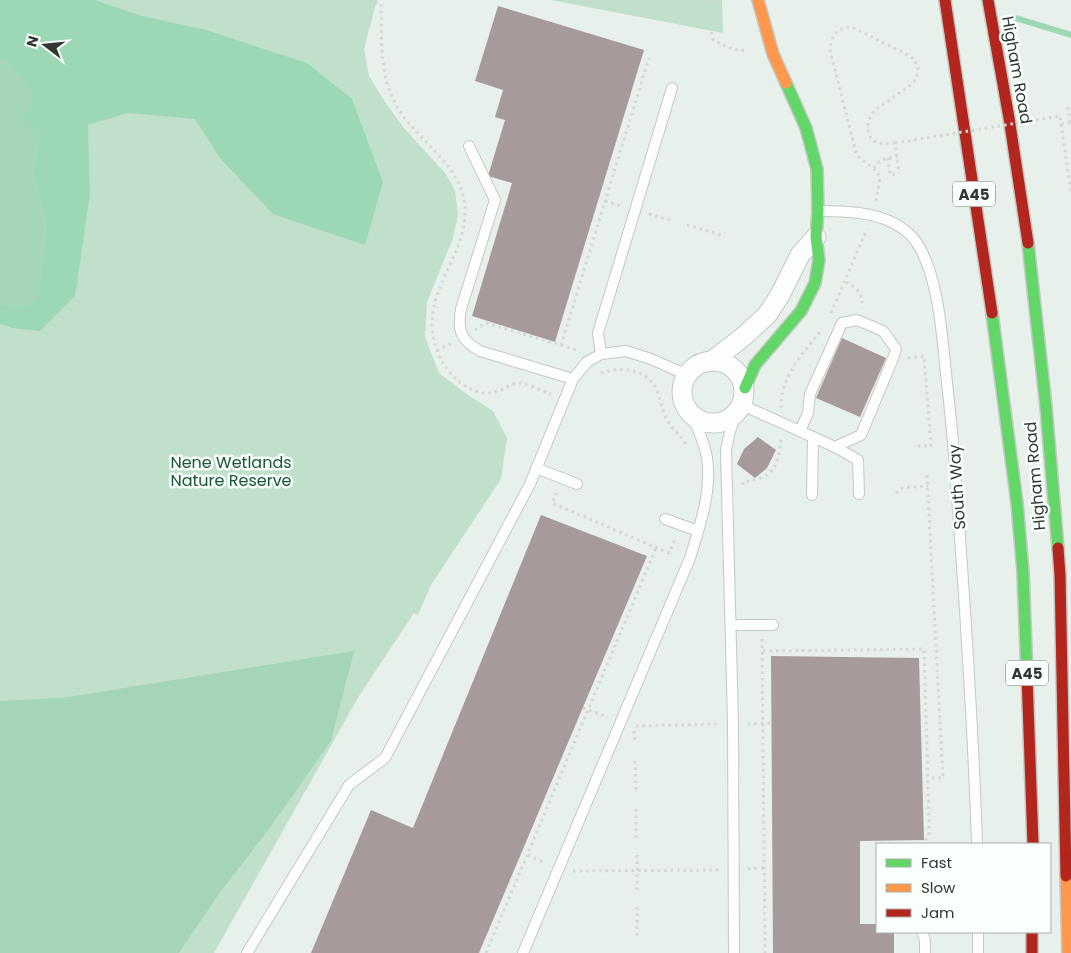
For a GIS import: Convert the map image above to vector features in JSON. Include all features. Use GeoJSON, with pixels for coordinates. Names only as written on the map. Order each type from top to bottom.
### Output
{"type":"FeatureCollection","features":[{"type":"Feature","properties":{"kind":"main road"},"geometry":{"type":"LineString","coordinates":[[741,403],[755,365],[801,311],[815,283],[819,260],[816,237],[818,211],[816,169],[806,128],[773,54],[758,0]]}},
{"type":"Feature","properties":{"kind":"main road","name":"A45"},"geometry":{"type":"LineString","coordinates":[[945,0],[1003,388],[1017,502],[1023,572],[1033,843]]}},
{"type":"Feature","properties":{"kind":"main road","name":"Higham Road"},"geometry":{"type":"LineString","coordinates":[[988,0],[1009,118],[1028,243],[1046,407],[1060,576],[1068,953]]}},
{"type":"Feature","properties":{"kind":"main road"},"geometry":{"type":"LineString","coordinates":[[1032,933],[1032,953]]}},
{"type":"Feature","properties":{"kind":"street"},"geometry":{"type":"LineString","coordinates":[[712,361],[743,337],[767,314],[780,295],[800,255],[816,237]]}},
{"type":"Feature","properties":{"kind":"street"},"geometry":{"type":"LineString","coordinates":[[712,361],[721,362],[732,367],[742,380],[741,403],[728,420],[712,424],[701,422],[693,417],[683,401],[682,392],[687,375],[693,368],[702,363],[712,361]]}},
{"type":"Feature","properties":{"kind":"lane"},"geometry":{"type":"LineString","coordinates":[[601,354],[598,332],[672,88]]}},
{"type":"Feature","properties":{"kind":"lane"},"geometry":{"type":"LineString","coordinates":[[469,146],[495,200],[461,309],[459,321],[462,337],[469,345],[480,351],[573,379]]}},
{"type":"Feature","properties":{"kind":"lane","name":"South Way"},"geometry":{"type":"LineString","coordinates":[[818,211],[842,211],[872,215],[898,226],[912,238],[921,250],[928,265],[942,332],[956,482],[969,657],[976,843]]}},
{"type":"Feature","properties":{"kind":"lane"},"geometry":{"type":"LineString","coordinates":[[800,431],[808,413],[810,394],[842,323],[857,320],[884,331],[896,349],[861,435],[835,447]]}},
{"type":"Feature","properties":{"kind":"lane"},"geometry":{"type":"LineString","coordinates":[[247,953],[349,785],[385,758],[530,484],[573,379],[587,362],[601,354],[626,351],[651,359],[687,375]]}},
{"type":"Feature","properties":{"kind":"lane"},"geometry":{"type":"LineString","coordinates":[[734,953],[733,724],[726,450],[730,431],[741,403],[835,447],[858,460],[859,494]]}},
{"type":"Feature","properties":{"kind":"lane"},"geometry":{"type":"LineString","coordinates":[[523,953],[690,558],[708,489],[707,456],[693,417]]}},
{"type":"Feature","properties":{"kind":"lane"},"geometry":{"type":"LineString","coordinates":[[812,495],[813,437]]}},
{"type":"Feature","properties":{"kind":"lane"},"geometry":{"type":"LineString","coordinates":[[536,468],[577,484]]}},
{"type":"Feature","properties":{"kind":"lane"},"geometry":{"type":"LineString","coordinates":[[666,519],[698,531]]}},
{"type":"Feature","properties":{"kind":"lane"},"geometry":{"type":"LineString","coordinates":[[731,625],[773,624]]}},
{"type":"Feature","properties":{"kind":"lane"},"geometry":{"type":"LineString","coordinates":[[922,933],[926,940],[925,953]]}},
{"type":"Feature","properties":{"kind":"lane"},"geometry":{"type":"LineString","coordinates":[[978,933],[978,953]]}},
{"type":"Feature","properties":{"kind":"path"},"geometry":{"type":"LineString","coordinates":[[369,0],[381,4],[382,47],[386,81],[394,100],[404,119],[455,175],[463,195],[465,211],[463,230],[435,298],[432,312],[433,334],[443,363],[464,385],[478,393],[490,394],[518,383],[553,394]]}},
{"type":"Feature","properties":{"kind":"path"},"geometry":{"type":"LineString","coordinates":[[705,0],[713,40],[732,49],[773,54]]}},
{"type":"Feature","properties":{"kind":"path"},"geometry":{"type":"LineString","coordinates":[[877,199],[880,178],[874,168],[859,158],[856,153],[830,50],[830,40],[834,34],[838,30],[848,27],[854,28],[908,55],[918,68],[918,74],[912,84],[875,110],[868,120],[868,131],[874,141],[884,144],[895,143],[1060,116],[1071,193]]}},
{"type":"Feature","properties":{"kind":"path"},"geometry":{"type":"LineString","coordinates":[[560,345],[649,58]]}},
{"type":"Feature","properties":{"kind":"path"},"geometry":{"type":"LineString","coordinates":[[631,93],[638,94]]}},
{"type":"Feature","properties":{"kind":"path"},"geometry":{"type":"LineString","coordinates":[[1062,124],[1071,123],[1068,107],[1071,107]]}},
{"type":"Feature","properties":{"kind":"path"},"geometry":{"type":"LineString","coordinates":[[895,143],[899,173]]}},
{"type":"Feature","properties":{"kind":"path"},"geometry":{"type":"LineString","coordinates":[[874,168],[877,162],[897,156]]}},
{"type":"Feature","properties":{"kind":"path"},"geometry":{"type":"LineString","coordinates":[[888,158],[890,175],[899,173]]}},
{"type":"Feature","properties":{"kind":"path"},"geometry":{"type":"LineString","coordinates":[[888,158],[890,174],[899,173]]}},
{"type":"Feature","properties":{"kind":"path"},"geometry":{"type":"LineString","coordinates":[[609,166],[615,168]]}},
{"type":"Feature","properties":{"kind":"path"},"geometry":{"type":"LineString","coordinates":[[605,201],[625,207]]}},
{"type":"Feature","properties":{"kind":"path"},"geometry":{"type":"LineString","coordinates":[[642,212],[670,220]]}},
{"type":"Feature","properties":{"kind":"path"},"geometry":{"type":"LineString","coordinates":[[687,225],[725,236]]}},
{"type":"Feature","properties":{"kind":"path"},"geometry":{"type":"LineString","coordinates":[[590,228],[596,229]]}},
{"type":"Feature","properties":{"kind":"path"},"geometry":{"type":"LineString","coordinates":[[574,280],[580,282]]}},
{"type":"Feature","properties":{"kind":"path"},"geometry":{"type":"LineString","coordinates":[[846,282],[857,288],[862,296],[862,306],[859,315]]}},
{"type":"Feature","properties":{"kind":"path"},"geometry":{"type":"LineString","coordinates":[[472,332],[486,323],[578,350],[581,353]]}},
{"type":"Feature","properties":{"kind":"path"},"geometry":{"type":"LineString","coordinates":[[561,323],[566,325]]}},
{"type":"Feature","properties":{"kind":"path"},"geometry":{"type":"LineString","coordinates":[[438,351],[453,342]]}},
{"type":"Feature","properties":{"kind":"path"},"geometry":{"type":"LineString","coordinates":[[904,358],[924,356],[931,446],[915,446]]}},
{"type":"Feature","properties":{"kind":"path"},"geometry":{"type":"LineString","coordinates":[[596,374],[616,369],[628,370],[638,372],[654,384],[666,418],[686,444],[689,453]]}},
{"type":"Feature","properties":{"kind":"path"},"geometry":{"type":"LineString","coordinates":[[742,490],[743,482],[765,478],[772,470],[778,460],[782,436]]}},
{"type":"Feature","properties":{"kind":"path"},"geometry":{"type":"LineString","coordinates":[[927,475],[944,778],[929,778]]}},
{"type":"Feature","properties":{"kind":"path"},"geometry":{"type":"LineString","coordinates":[[896,493],[902,488],[928,486]]}},
{"type":"Feature","properties":{"kind":"path"},"geometry":{"type":"LineString","coordinates":[[550,491],[556,494],[552,503],[669,553],[677,535]]}},
{"type":"Feature","properties":{"kind":"path"},"geometry":{"type":"LineString","coordinates":[[486,953],[656,548]]}},
{"type":"Feature","properties":{"kind":"path"},"geometry":{"type":"LineString","coordinates":[[765,953],[763,651],[924,649],[929,778],[929,835],[923,843]]}},
{"type":"Feature","properties":{"kind":"path"},"geometry":{"type":"LineString","coordinates":[[583,708],[612,718]]}},
{"type":"Feature","properties":{"kind":"path"},"geometry":{"type":"LineString","coordinates":[[635,742],[635,733],[632,726],[772,723]]}},
{"type":"Feature","properties":{"kind":"path"},"geometry":{"type":"LineString","coordinates":[[635,761],[636,791]]}},
{"type":"Feature","properties":{"kind":"path"},"geometry":{"type":"LineString","coordinates":[[636,809],[636,838]]}},
{"type":"Feature","properties":{"kind":"path"},"geometry":{"type":"LineString","coordinates":[[528,855],[558,869],[569,871],[637,872],[764,868]]}},
{"type":"Feature","properties":{"kind":"path"},"geometry":{"type":"LineString","coordinates":[[637,855],[637,890]]}},
{"type":"Feature","properties":{"kind":"path"},"geometry":{"type":"LineString","coordinates":[[637,907],[638,937]]}},
{"type":"Feature","properties":{"kind":"green space","name":"Nene Wetlands Nature Reserve"},"geometry":{"type":"Polygon","coordinates":[[[0,0],[377,0],[364,49],[369,76],[404,128],[446,174],[455,191],[458,215],[453,238],[427,302],[425,337],[439,373],[493,411],[507,438],[501,479],[431,585],[418,615],[414,613],[359,696],[214,953],[0,953],[0,0]]]}},
{"type":"Feature","properties":{"kind":"green space"},"geometry":{"type":"Polygon","coordinates":[[[551,0],[722,0],[723,33],[551,0]]]}},
{"type":"Feature","properties":{"kind":"shaded area"},"geometry":{"type":"Polygon","coordinates":[[[0,0],[95,0],[142,16],[206,30],[307,63],[352,99],[383,182],[365,245],[273,214],[220,158],[195,119],[128,113],[88,125],[90,194],[75,296],[40,331],[12,328],[0,324],[0,304],[27,307],[39,294],[46,223],[33,173],[39,134],[21,119],[36,96],[8,65],[0,60],[0,0]]]}},
{"type":"Feature","properties":{"kind":"shaded area"},"geometry":{"type":"Polygon","coordinates":[[[0,60],[8,65],[36,96],[39,134],[33,173],[46,223],[39,294],[27,307],[0,304],[0,60]]]}},
{"type":"Feature","properties":{"kind":"shaded area"},"geometry":{"type":"Polygon","coordinates":[[[354,651],[331,741],[272,825],[218,895],[179,953],[0,953],[0,701],[62,698],[354,651]]]}},
{"type":"Feature","properties":{"kind":"building"},"geometry":{"type":"Polygon","coordinates":[[[498,6],[644,50],[555,342],[472,316],[512,183],[488,176],[505,120],[495,117],[503,90],[475,81],[498,6]]]}},
{"type":"Feature","properties":{"kind":"building"},"geometry":{"type":"Polygon","coordinates":[[[842,338],[886,358],[860,417],[816,398],[842,338]]]}},
{"type":"Feature","properties":{"kind":"building"},"geometry":{"type":"Polygon","coordinates":[[[758,437],[776,450],[767,468],[755,478],[737,464],[744,449],[758,437]]]}},
{"type":"Feature","properties":{"kind":"building"},"geometry":{"type":"Polygon","coordinates":[[[541,515],[647,556],[479,953],[311,953],[371,810],[413,828],[541,515]]]}},
{"type":"Feature","properties":{"kind":"building"},"geometry":{"type":"Polygon","coordinates":[[[771,656],[919,658],[924,840],[860,841],[860,924],[876,924],[876,933],[894,933],[894,953],[773,953],[771,656]]]}},
{"type":"Feature","properties":{"kind":"waterway"},"geometry":{"type":"LineString","coordinates":[[1012,17],[1071,35]]}},
{"type":"Feature","properties":{"kind":"traffic: fast"},"geometry":{"type":"LineString","coordinates":[[745,388],[755,365],[801,311],[815,283],[819,260],[816,237],[818,211],[817,169],[806,128],[786,83]]}},
{"type":"Feature","properties":{"kind":"traffic: fast"},"geometry":{"type":"LineString","coordinates":[[1028,243],[1046,407],[1058,548]]}},
{"type":"Feature","properties":{"kind":"traffic: fast"},"geometry":{"type":"LineString","coordinates":[[992,313],[1017,503],[1023,572],[1027,675]]}},
{"type":"Feature","properties":{"kind":"traffic: slow"},"geometry":{"type":"LineString","coordinates":[[758,0],[773,54],[786,83]]}},
{"type":"Feature","properties":{"kind":"traffic: slow"},"geometry":{"type":"LineString","coordinates":[[1066,876],[1068,953]]}},
{"type":"Feature","properties":{"kind":"traffic: jam"},"geometry":{"type":"LineString","coordinates":[[945,0],[992,313]]}},
{"type":"Feature","properties":{"kind":"traffic: jam"},"geometry":{"type":"LineString","coordinates":[[988,0],[1009,118],[1028,243]]}},
{"type":"Feature","properties":{"kind":"traffic: jam"},"geometry":{"type":"LineString","coordinates":[[1058,548],[1066,876]]}},
{"type":"Feature","properties":{"kind":"traffic: jam"},"geometry":{"type":"LineString","coordinates":[[1027,675],[1033,843]]}},
{"type":"Feature","properties":{"kind":"traffic: jam"},"geometry":{"type":"LineString","coordinates":[[1032,933],[1032,953]]}}]}
